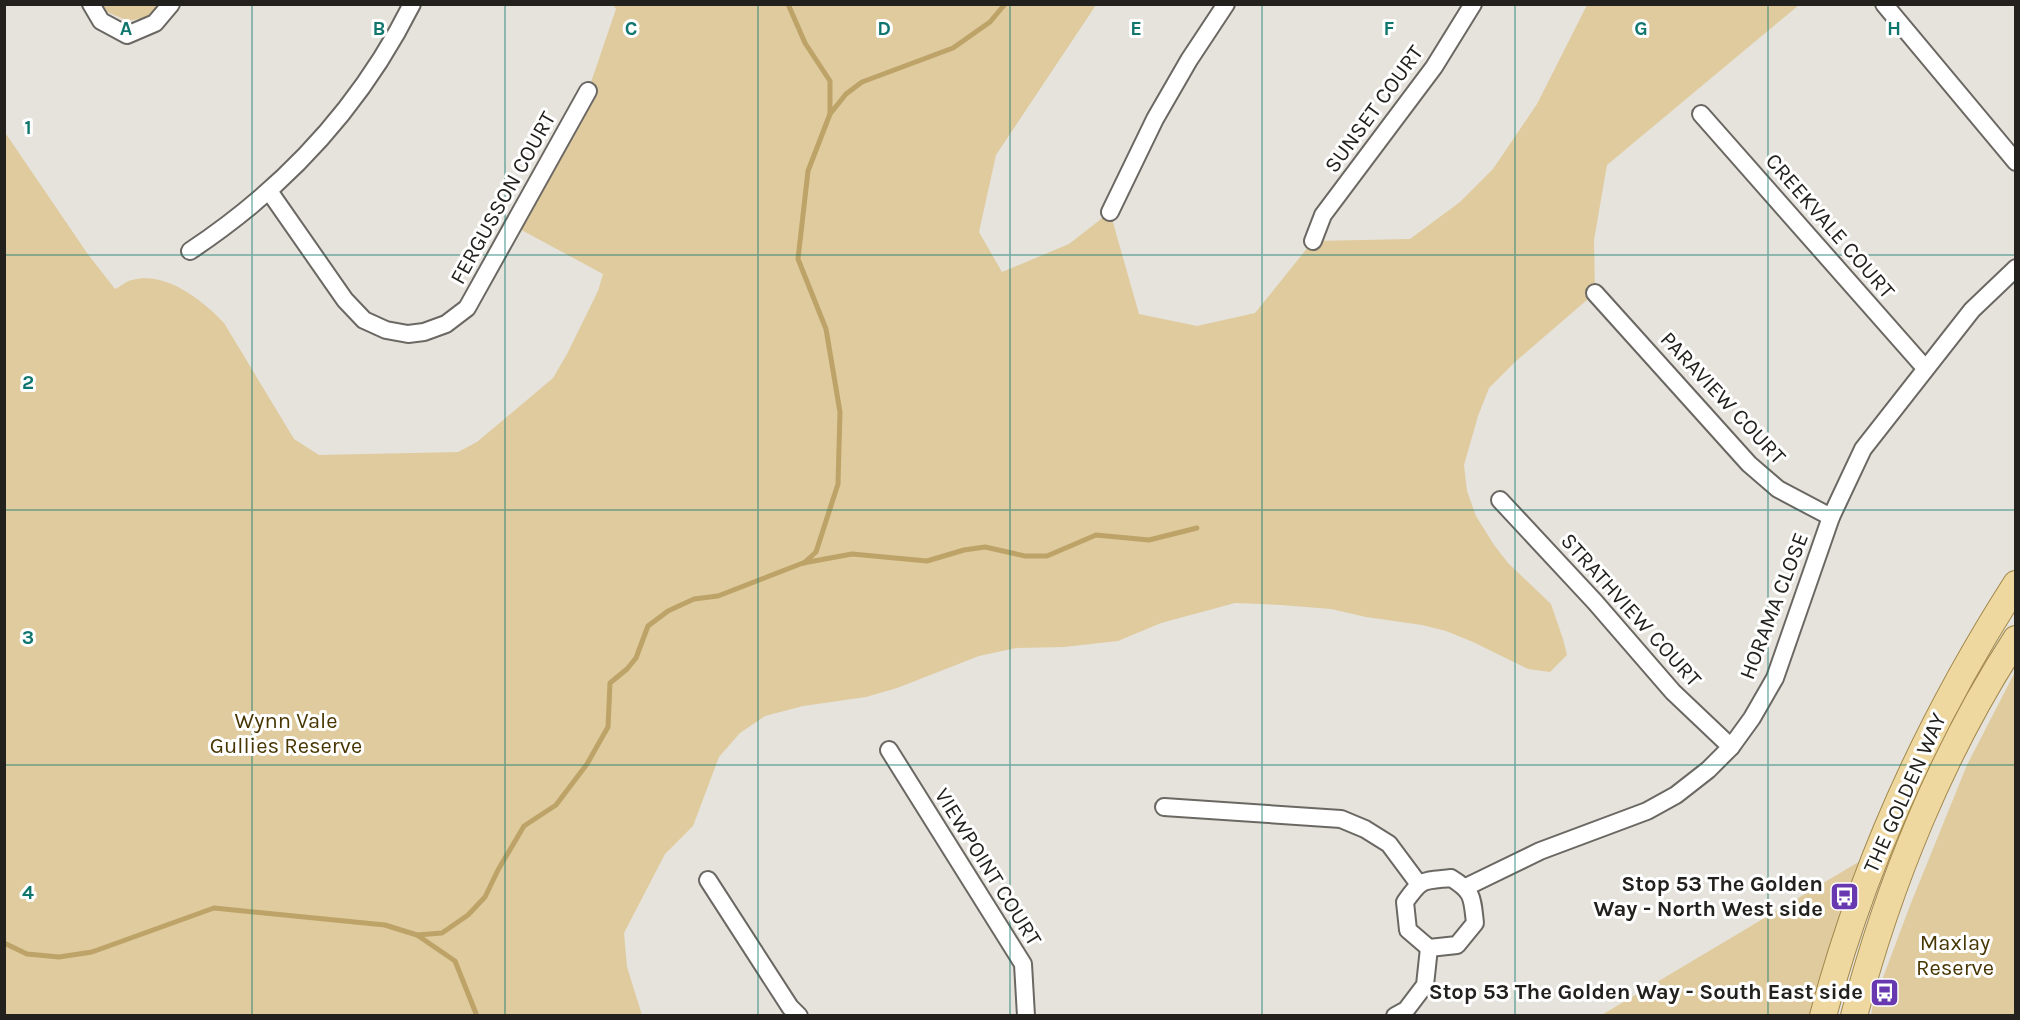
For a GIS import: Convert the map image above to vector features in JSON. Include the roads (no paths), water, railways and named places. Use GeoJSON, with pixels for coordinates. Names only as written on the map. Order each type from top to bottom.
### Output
{"type":"FeatureCollection","features":[{"type":"Feature","properties":{"kind":"main road","name":"THE GOLDEN WAY"},"geometry":{"type":"LineString","coordinates":[[1823,1016],[1843,949],[1888,821],[1969,659],[2016,584]]}},
{"type":"Feature","properties":{"kind":"main road","name":"THE GOLDEN WAY"},"geometry":{"type":"LineString","coordinates":[[1854,1016],[1883,915],[1905,857],[1964,730],[2016,639]]}},
{"type":"Feature","properties":{"kind":"street"},"geometry":{"type":"LineString","coordinates":[[91,4],[101,21],[127,35],[155,23],[171,4]]}},
{"type":"Feature","properties":{"kind":"street"},"geometry":{"type":"LineString","coordinates":[[190,251],[230,223],[303,159],[345,111],[381,60],[412,4]]}},
{"type":"Feature","properties":{"kind":"street"},"geometry":{"type":"LineString","coordinates":[[1110,212],[1155,119],[1189,60],[1226,4]]}},
{"type":"Feature","properties":{"kind":"street","name":"SUNSET COURT"},"geometry":{"type":"LineString","coordinates":[[1313,241],[1323,215],[1434,67],[1473,4]]}},
{"type":"Feature","properties":{"kind":"street"},"geometry":{"type":"LineString","coordinates":[[1884,4],[2016,162]]}},
{"type":"Feature","properties":{"kind":"street","name":"FERGUSSON COURT"},"geometry":{"type":"LineString","coordinates":[[269,191],[345,300],[364,320],[386,330],[408,334],[424,332],[447,324],[467,308],[588,91]]}},
{"type":"Feature","properties":{"kind":"street","name":"CREEKVALE COURT"},"geometry":{"type":"LineString","coordinates":[[1701,114],[1925,368]]}},
{"type":"Feature","properties":{"kind":"street","name":"HORAMA CLOSE"},"geometry":{"type":"LineString","coordinates":[[1466,887],[1540,851],[1647,811],[1676,795],[1708,770],[1731,747],[1752,718],[1775,678],[1831,517],[1863,448],[1972,310],[2016,268]]}},
{"type":"Feature","properties":{"kind":"street","name":"PARAVIEW COURT"},"geometry":{"type":"LineString","coordinates":[[1595,293],[1749,464],[1778,489],[1831,517]]}},
{"type":"Feature","properties":{"kind":"street","name":"STRATHVIEW COURT"},"geometry":{"type":"LineString","coordinates":[[1500,500],[1595,602],[1673,692],[1731,747]]}},
{"type":"Feature","properties":{"kind":"street","name":"VIEWPOINT COURT"},"geometry":{"type":"LineString","coordinates":[[889,750],[1023,964],[1026,1016]]}},
{"type":"Feature","properties":{"kind":"street"},"geometry":{"type":"LineString","coordinates":[[1164,807],[1341,819],[1365,829],[1389,844],[1418,884]]}},
{"type":"Feature","properties":{"kind":"street"},"geometry":{"type":"LineString","coordinates":[[1451,878],[1466,887],[1472,896],[1475,923],[1457,945],[1429,948],[1408,930],[1405,902],[1418,884],[1423,881],[1451,878]]}},
{"type":"Feature","properties":{"kind":"street"},"geometry":{"type":"LineString","coordinates":[[708,880],[790,1007],[799,1016]]}},
{"type":"Feature","properties":{"kind":"street"},"geometry":{"type":"LineString","coordinates":[[1395,1016],[1406,1010],[1425,985],[1429,948]]}},
{"type":"Feature","properties":{"kind":"waterway"},"geometry":{"type":"LineString","coordinates":[[788,4],[805,43],[830,81],[830,114]]}},
{"type":"Feature","properties":{"kind":"waterway"},"geometry":{"type":"LineString","coordinates":[[804,563],[816,552],[838,484],[840,412],[826,329],[798,259],[808,171],[830,114],[846,94],[862,82],[953,48],[990,22],[1005,4]]}},
{"type":"Feature","properties":{"kind":"waterway"},"geometry":{"type":"LineString","coordinates":[[4,943],[27,954],[59,957],[92,952],[214,908],[385,925],[417,935],[442,933],[468,915],[485,897],[524,826],[556,805],[587,764],[608,727],[610,683],[636,658],[648,626],[668,611],[694,599],[718,596],[803,563],[852,554],[927,561],[964,550],[985,547],[1025,556],[1047,556],[1096,535],[1149,540],[1197,528]]}},
{"type":"Feature","properties":{"kind":"waterway"},"geometry":{"type":"LineString","coordinates":[[417,935],[455,961],[477,1016]]}},
{"type":"Feature","properties":{"kind":"place","name":"Stop 53 The Golden Way - North West side"},"geometry":{"type":"Point","coordinates":[1844,897]}},
{"type":"Feature","properties":{"kind":"place","name":"Stop 53 The Golden Way - South East side"},"geometry":{"type":"Point","coordinates":[1884,992]}},
{"type":"Feature","properties":{"kind":"park label","name":"Wynn Vale Gullies Reserve"},"geometry":{"type":"Point","coordinates":[286,734]}},
{"type":"Feature","properties":{"kind":"park label","name":"Maxlay Reserve"},"geometry":{"type":"Point","coordinates":[1955,956]}}]}
